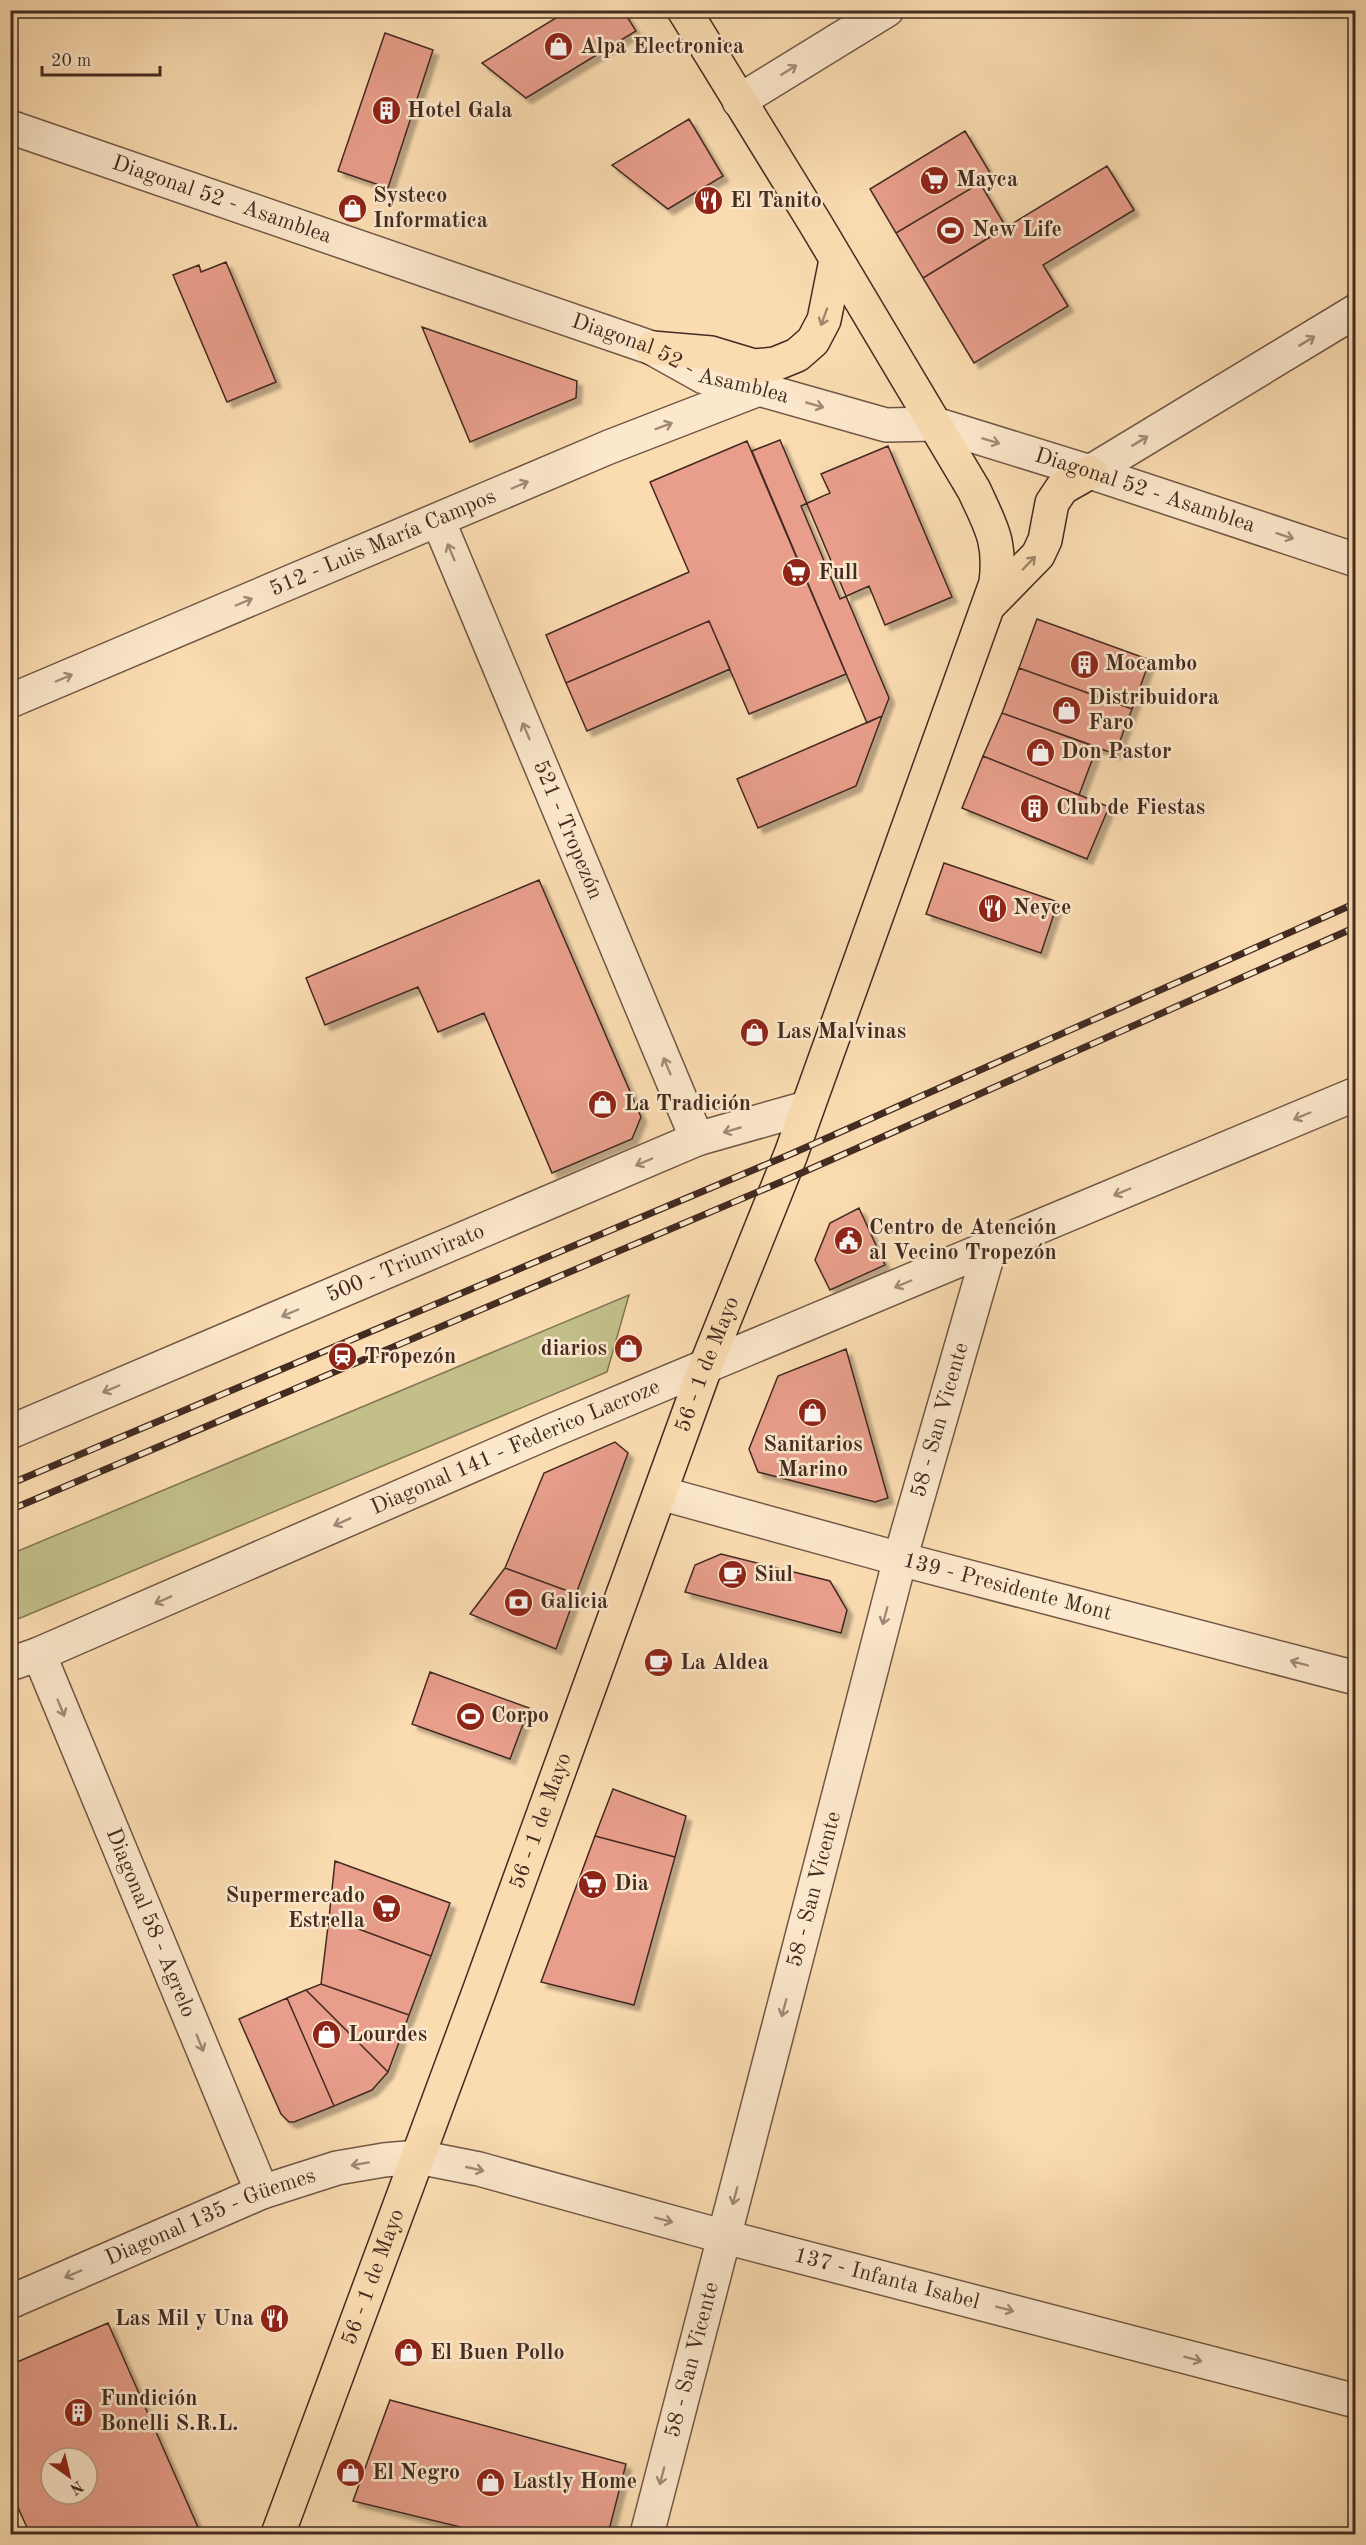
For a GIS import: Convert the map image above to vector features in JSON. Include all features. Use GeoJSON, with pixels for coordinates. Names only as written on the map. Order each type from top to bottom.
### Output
{"type":"FeatureCollection","features":[{"type":"Feature","properties":{"kind":"main road","name":"56 - 1 de Mayo"},"geometry":{"type":"LineString","coordinates":[[278,2535],[705,1368],[781,1182],[989,605],[998,565],[998,550],[993,531],[974,490],[684,10]]}},
{"type":"Feature","properties":{"kind":"main road"},"geometry":{"type":"LineString","coordinates":[[652,348],[711,353],[754,366],[776,364],[797,355],[813,340],[824,320],[836,260]]}},
{"type":"Feature","properties":{"kind":"main road"},"geometry":{"type":"LineString","coordinates":[[989,605],[1038,555],[1045,540],[1052,503],[1062,488],[1090,472]]}},
{"type":"Feature","properties":{"kind":"street"},"geometry":{"type":"LineString","coordinates":[[740,101],[887,10]]}},
{"type":"Feature","properties":{"kind":"street","name":"Diagonal 52 - Asamblea"},"geometry":{"type":"LineString","coordinates":[[10,127],[652,348],[704,377],[759,389],[886,425],[935,424],[1090,472],[1356,560]]}},
{"type":"Feature","properties":{"kind":"street"},"geometry":{"type":"LineString","coordinates":[[1090,472],[1356,311]]}},
{"type":"Feature","properties":{"kind":"street","name":"512 - Luis María Campos"},"geometry":{"type":"LineString","coordinates":[[10,701],[609,447],[759,389]]}},
{"type":"Feature","properties":{"kind":"street","name":"521 - Tropezón"},"geometry":{"type":"LineString","coordinates":[[438,520],[698,1139]]}},
{"type":"Feature","properties":{"kind":"street","name":"Diagonal 141 - Federico Lacroze"},"geometry":{"type":"LineString","coordinates":[[25,1659],[540,1436],[1356,1094]]}},
{"type":"Feature","properties":{"kind":"street","name":"500 - Triunvirato"},"geometry":{"type":"LineString","coordinates":[[10,1432],[698,1139],[806,1108]]}},
{"type":"Feature","properties":{"kind":"street","name":"58 - San Vicente"},"geometry":{"type":"LineString","coordinates":[[647,2535],[900,1559],[990,1247]]}},
{"type":"Feature","properties":{"kind":"street","name":"139 - Presidente Mont"},"geometry":{"type":"LineString","coordinates":[[660,1493],[900,1559],[1356,1678]]}},
{"type":"Feature","properties":{"kind":"street","name":"Diagonal 58 - Agrelo"},"geometry":{"type":"LineString","coordinates":[[25,1659],[262,2192]]}},
{"type":"Feature","properties":{"kind":"street","name":"Diagonal 135 - Güemes"},"geometry":{"type":"LineString","coordinates":[[10,2302],[262,2192],[337,2168],[418,2157]]}},
{"type":"Feature","properties":{"kind":"street","name":"137 - Infanta Isabel"},"geometry":{"type":"LineString","coordinates":[[418,2157],[479,2169],[725,2236],[1356,2401]]}},
{"type":"Feature","properties":{"kind":"shaded area"},"geometry":{"type":"Polygon","coordinates":[[[629,1295],[607,1372],[18,1619],[11,1603],[11,1554],[629,1295]]]}},
{"type":"Feature","properties":{"kind":"building","name":"Alpa Electronica"},"geometry":{"type":"Polygon","coordinates":[[[569,10],[623,10],[636,31],[526,98],[482,63],[569,10]]]}},
{"type":"Feature","properties":{"kind":"building","name":"Hotel Gala"},"geometry":{"type":"Polygon","coordinates":[[[385,33],[433,50],[388,188],[338,171],[385,33]]]}},
{"type":"Feature","properties":{"kind":"building"},"geometry":{"type":"Polygon","coordinates":[[[689,119],[723,176],[668,209],[612,165],[689,119]]]}},
{"type":"Feature","properties":{"kind":"building","name":"Mayca"},"geometry":{"type":"Polygon","coordinates":[[[965,131],[992,176],[896,233],[870,189],[965,131]]]}},
{"type":"Feature","properties":{"kind":"building"},"geometry":{"type":"Polygon","coordinates":[[[1107,166],[1134,210],[1043,265],[1068,306],[974,363],[923,278],[1107,166]]]}},
{"type":"Feature","properties":{"kind":"building","name":"New Life"},"geometry":{"type":"Polygon","coordinates":[[[980,183],[1006,227],[923,278],[896,233],[980,183]]]}},
{"type":"Feature","properties":{"kind":"building"},"geometry":{"type":"Polygon","coordinates":[[[226,262],[276,382],[227,402],[173,275],[199,265],[201,272],[226,262]]]}},
{"type":"Feature","properties":{"kind":"building"},"geometry":{"type":"Polygon","coordinates":[[[422,327],[577,381],[576,398],[470,442],[422,327]]]}},
{"type":"Feature","properties":{"kind":"building"},"geometry":{"type":"Polygon","coordinates":[[[780,440],[889,698],[882,716],[867,723],[752,451],[780,440]]]}},
{"type":"Feature","properties":{"kind":"building"},"geometry":{"type":"Polygon","coordinates":[[[747,441],[846,674],[749,714],[709,621],[566,683],[546,635],[689,572],[650,482],[747,441]]]}},
{"type":"Feature","properties":{"kind":"building"},"geometry":{"type":"Polygon","coordinates":[[[888,446],[952,597],[885,625],[869,586],[840,599],[801,506],[830,493],[821,474],[888,446]]]}},
{"type":"Feature","properties":{"kind":"building","name":"Mocambo"},"geometry":{"type":"Polygon","coordinates":[[[1037,619],[1150,660],[1132,709],[1019,668],[1037,619]]]}},
{"type":"Feature","properties":{"kind":"building"},"geometry":{"type":"Polygon","coordinates":[[[709,621],[730,669],[587,731],[566,683],[709,621]]]}},
{"type":"Feature","properties":{"kind":"building","name":"Distribuidora Faro"},"geometry":{"type":"Polygon","coordinates":[[[1019,668],[1132,709],[1115,754],[1002,713],[1019,668]]]}},
{"type":"Feature","properties":{"kind":"building","name":"Don Pastor"},"geometry":{"type":"Polygon","coordinates":[[[1002,713],[1097,747],[1079,795],[983,756],[1002,713]]]}},
{"type":"Feature","properties":{"kind":"building"},"geometry":{"type":"Polygon","coordinates":[[[882,716],[856,786],[758,828],[737,779],[882,716]]]}},
{"type":"Feature","properties":{"kind":"building","name":"Club de Fiestas"},"geometry":{"type":"Polygon","coordinates":[[[983,756],[1109,807],[1087,859],[962,808],[983,756]]]}},
{"type":"Feature","properties":{"kind":"building","name":"Neyce"},"geometry":{"type":"Polygon","coordinates":[[[944,863],[1058,902],[1041,953],[926,914],[944,863]]]}},
{"type":"Feature","properties":{"kind":"building"},"geometry":{"type":"Polygon","coordinates":[[[539,880],[641,1117],[632,1139],[552,1173],[484,1013],[438,1032],[418,987],[325,1025],[306,978],[539,880]]]}},
{"type":"Feature","properties":{"kind":"building","name":"Centro de Atención al Vecino Tropezón"},"geometry":{"type":"Polygon","coordinates":[[[859,1208],[885,1265],[830,1290],[815,1260],[830,1223],[859,1208]]]}},
{"type":"Feature","properties":{"kind":"building","name":"Sanitarios Marino"},"geometry":{"type":"Polygon","coordinates":[[[846,1349],[888,1498],[875,1502],[758,1472],[749,1449],[778,1376],[846,1349]]]}},
{"type":"Feature","properties":{"kind":"building"},"geometry":{"type":"Polygon","coordinates":[[[615,1442],[628,1453],[576,1594],[505,1568],[544,1473],[615,1442]]]}},
{"type":"Feature","properties":{"kind":"building"},"geometry":{"type":"Polygon","coordinates":[[[721,1554],[830,1581],[847,1610],[841,1633],[685,1592],[695,1565],[721,1554]]]}},
{"type":"Feature","properties":{"kind":"building"},"geometry":{"type":"Polygon","coordinates":[[[505,1568],[576,1594],[556,1649],[470,1614],[505,1568]]]}},
{"type":"Feature","properties":{"kind":"building","name":"Corpo"},"geometry":{"type":"Polygon","coordinates":[[[430,1672],[529,1708],[510,1759],[412,1724],[430,1672]]]}},
{"type":"Feature","properties":{"kind":"building"},"geometry":{"type":"Polygon","coordinates":[[[613,1789],[686,1816],[675,1857],[595,1836],[613,1789]]]}},
{"type":"Feature","properties":{"kind":"building"},"geometry":{"type":"Polygon","coordinates":[[[595,1836],[675,1857],[634,2005],[541,1982],[595,1836]]]}},
{"type":"Feature","properties":{"kind":"building"},"geometry":{"type":"Polygon","coordinates":[[[335,1861],[450,1903],[431,1956],[329,1918],[335,1861]]]}},
{"type":"Feature","properties":{"kind":"building"},"geometry":{"type":"Polygon","coordinates":[[[329,1918],[431,1956],[409,2015],[321,1984],[329,1918]]]}},
{"type":"Feature","properties":{"kind":"building"},"geometry":{"type":"Polygon","coordinates":[[[321,1984],[409,2015],[388,2072],[306,1990],[321,1984]]]}},
{"type":"Feature","properties":{"kind":"building","name":"Lourdes"},"geometry":{"type":"Polygon","coordinates":[[[306,1990],[388,2072],[372,2090],[334,2106],[287,1998],[306,1990]]]}},
{"type":"Feature","properties":{"kind":"building"},"geometry":{"type":"Polygon","coordinates":[[[287,1998],[334,2106],[294,2122],[289,2122],[281,2114],[239,2019],[287,1998]]]}},
{"type":"Feature","properties":{"kind":"building","name":"Fundición Bonelli S.R.L."},"geometry":{"type":"Polygon","coordinates":[[[108,2323],[201,2534],[30,2534],[10,2490],[10,2365],[108,2323]]]}},
{"type":"Feature","properties":{"kind":"building","name":"Lastly Home"},"geometry":{"type":"Polygon","coordinates":[[[390,2400],[626,2464],[608,2534],[489,2534],[353,2501],[390,2400]]]}},
{"type":"Feature","properties":{"kind":"railway"},"geometry":{"type":"LineString","coordinates":[[10,1484],[791,1154],[1356,903]]}},
{"type":"Feature","properties":{"kind":"railway"},"geometry":{"type":"LineString","coordinates":[[10,1510],[781,1182],[1356,927]]}},
{"type":"Feature","properties":{"kind":"place","name":"Alpa Electronica"},"geometry":{"type":"Point","coordinates":[559,47]}},
{"type":"Feature","properties":{"kind":"place","name":"Hotel Gala"},"geometry":{"type":"Point","coordinates":[386,111]}},
{"type":"Feature","properties":{"kind":"place","name":"Mayca"},"geometry":{"type":"Point","coordinates":[935,180]}},
{"type":"Feature","properties":{"kind":"place","name":"El Tanito"},"geometry":{"type":"Point","coordinates":[709,201]}},
{"type":"Feature","properties":{"kind":"place","name":"Systeco Informatica"},"geometry":{"type":"Point","coordinates":[352,209]}},
{"type":"Feature","properties":{"kind":"place","name":"New Life"},"geometry":{"type":"Point","coordinates":[951,230]}},
{"type":"Feature","properties":{"kind":"place","name":"Full"},"geometry":{"type":"Point","coordinates":[797,573]}},
{"type":"Feature","properties":{"kind":"place","name":"Mocambo"},"geometry":{"type":"Point","coordinates":[1084,664]}},
{"type":"Feature","properties":{"kind":"place","name":"Distribuidora Faro"},"geometry":{"type":"Point","coordinates":[1067,711]}},
{"type":"Feature","properties":{"kind":"place","name":"Don Pastor"},"geometry":{"type":"Point","coordinates":[1040,752]}},
{"type":"Feature","properties":{"kind":"place","name":"Club de Fiestas"},"geometry":{"type":"Point","coordinates":[1035,808]}},
{"type":"Feature","properties":{"kind":"place","name":"Neyce"},"geometry":{"type":"Point","coordinates":[992,908]}},
{"type":"Feature","properties":{"kind":"place","name":"Las Malvinas"},"geometry":{"type":"Point","coordinates":[755,1032]}},
{"type":"Feature","properties":{"kind":"place","name":"La Tradición"},"geometry":{"type":"Point","coordinates":[603,1104]}},
{"type":"Feature","properties":{"kind":"place","name":"Centro de Atención al Vecino Tropezón"},"geometry":{"type":"Point","coordinates":[848,1241]}},
{"type":"Feature","properties":{"kind":"place","name":"diarios"},"geometry":{"type":"Point","coordinates":[628,1349]}},
{"type":"Feature","properties":{"kind":"place","name":"Tropezón"},"geometry":{"type":"Point","coordinates":[343,1357]}},
{"type":"Feature","properties":{"kind":"place","name":"Sanitarios Marino"},"geometry":{"type":"Point","coordinates":[813,1413]}},
{"type":"Feature","properties":{"kind":"place","name":"Siul"},"geometry":{"type":"Point","coordinates":[733,1575]}},
{"type":"Feature","properties":{"kind":"place","name":"Galicia"},"geometry":{"type":"Point","coordinates":[519,1602]}},
{"type":"Feature","properties":{"kind":"place","name":"La Aldea"},"geometry":{"type":"Point","coordinates":[659,1663]}},
{"type":"Feature","properties":{"kind":"place","name":"Corpo"},"geometry":{"type":"Point","coordinates":[470,1716]}},
{"type":"Feature","properties":{"kind":"place","name":"Dia"},"geometry":{"type":"Point","coordinates":[593,1884]}},
{"type":"Feature","properties":{"kind":"place","name":"Supermercado Estrella"},"geometry":{"type":"Point","coordinates":[386,1909]}},
{"type":"Feature","properties":{"kind":"place","name":"Lourdes"},"geometry":{"type":"Point","coordinates":[327,2035]}},
{"type":"Feature","properties":{"kind":"place","name":"Las Mil y Una"},"geometry":{"type":"Point","coordinates":[275,2319]}},
{"type":"Feature","properties":{"kind":"place","name":"El Buen Pollo"},"geometry":{"type":"Point","coordinates":[409,2353]}},
{"type":"Feature","properties":{"kind":"place","name":"Fundición Bonelli S.R.L."},"geometry":{"type":"Point","coordinates":[79,2412]}},
{"type":"Feature","properties":{"kind":"place","name":"El Negro"},"geometry":{"type":"Point","coordinates":[351,2473]}},
{"type":"Feature","properties":{"kind":"place","name":"Lastly Home"},"geometry":{"type":"Point","coordinates":[491,2482]}}]}
